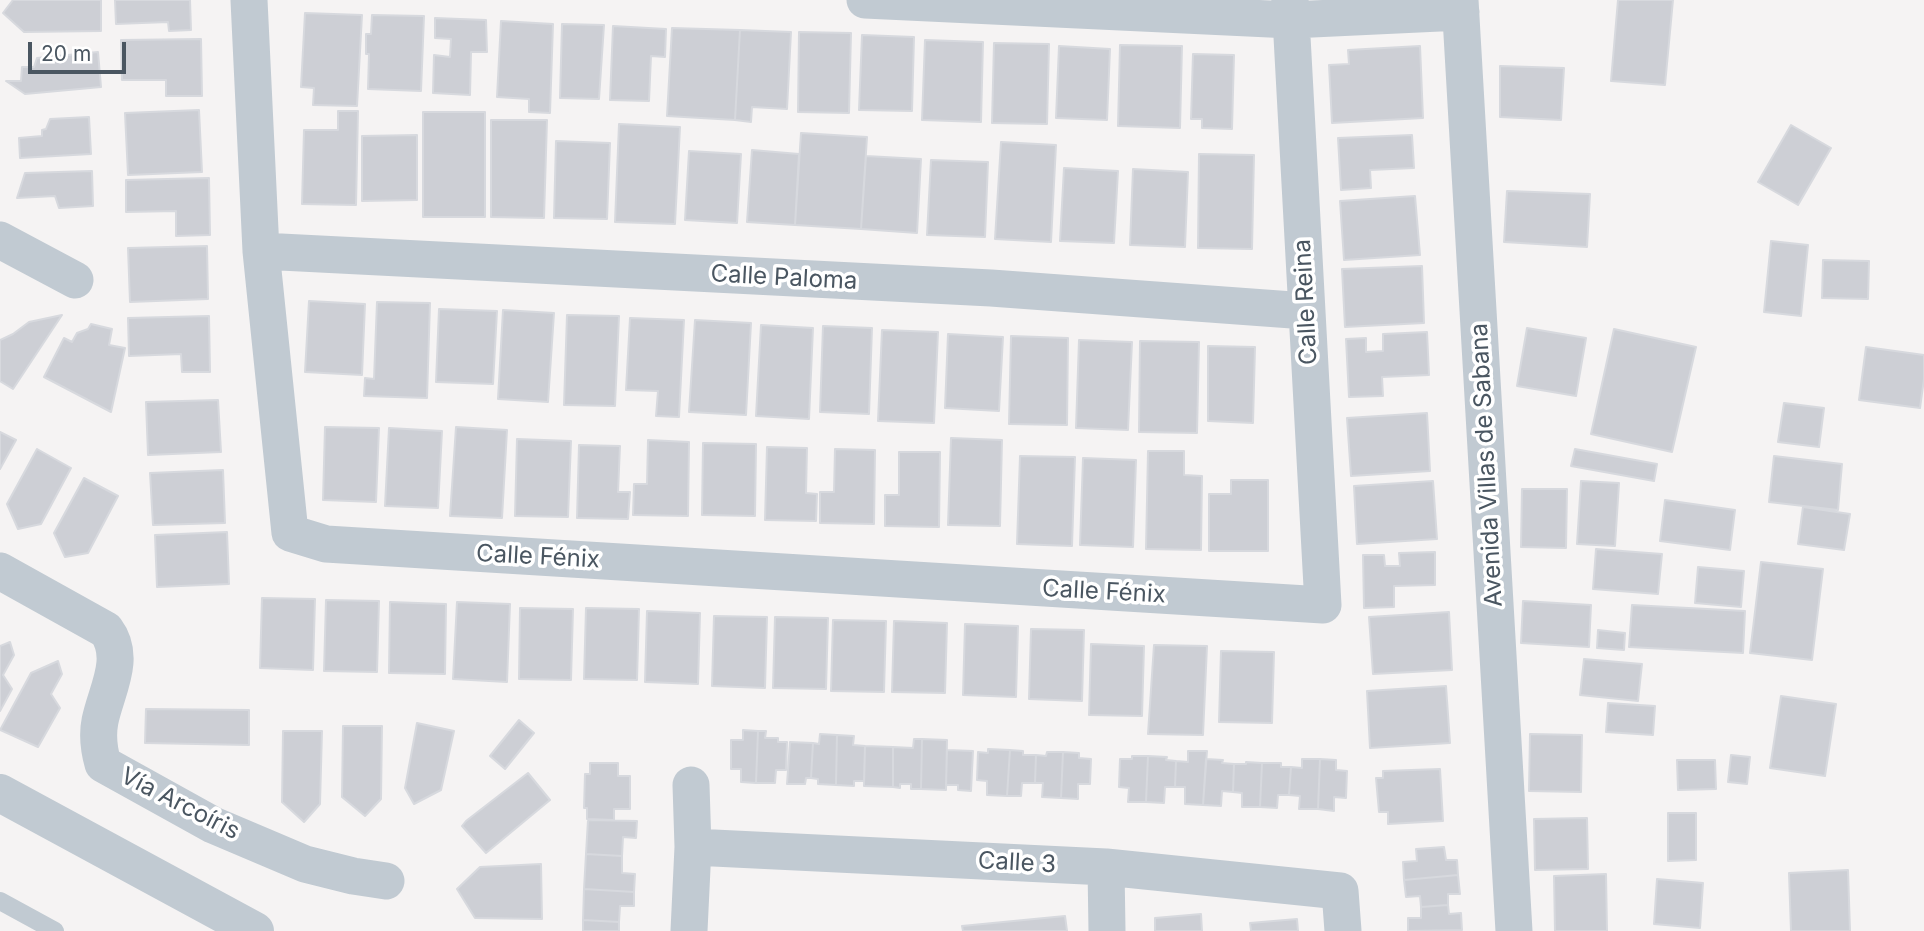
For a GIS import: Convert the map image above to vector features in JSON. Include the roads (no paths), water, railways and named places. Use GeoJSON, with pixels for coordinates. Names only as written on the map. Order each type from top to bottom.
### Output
{"type":"FeatureCollection","features":[{"type":"Feature","properties":{"kind":"street","name":"Calle Fénix"},"geometry":{"type":"LineString","coordinates":[[249,0],[261,251],[290,534],[326,544],[1323,605]]}},
{"type":"Feature","properties":{"kind":"street"},"geometry":{"type":"LineString","coordinates":[[866,0],[1291,10],[1461,6]]}},
{"type":"Feature","properties":{"kind":"street","name":"Avenida Villas de Sabana"},"geometry":{"type":"LineString","coordinates":[[1461,6],[1514,931]]}},
{"type":"Feature","properties":{"kind":"street","name":"Calle Reina"},"geometry":{"type":"LineString","coordinates":[[1291,10],[1323,605]]}},
{"type":"Feature","properties":{"kind":"street"},"geometry":{"type":"LineString","coordinates":[[0,240],[75,281]]}},
{"type":"Feature","properties":{"kind":"street","name":"Calle Paloma"},"geometry":{"type":"LineString","coordinates":[[261,251],[990,288],[1306,312]]}},
{"type":"Feature","properties":{"kind":"street","name":"Vía Arcoíris"},"geometry":{"type":"LineString","coordinates":[[0,571],[106,630],[112,638],[115,667],[100,721],[98,745],[103,764],[214,825],[305,864],[386,881]]}},
{"type":"Feature","properties":{"kind":"street"},"geometry":{"type":"LineString","coordinates":[[689,931],[693,847],[691,785]]}},
{"type":"Feature","properties":{"kind":"street"},"geometry":{"type":"LineString","coordinates":[[0,793],[255,931]]}},
{"type":"Feature","properties":{"kind":"street","name":"Calle 3"},"geometry":{"type":"LineString","coordinates":[[693,847],[1106,867],[1340,891],[1343,931]]}},
{"type":"Feature","properties":{"kind":"street"},"geometry":{"type":"LineString","coordinates":[[1106,867],[1107,931]]}},
{"type":"Feature","properties":{"kind":"lane"},"geometry":{"type":"LineString","coordinates":[[0,901],[55,931]]}}]}
